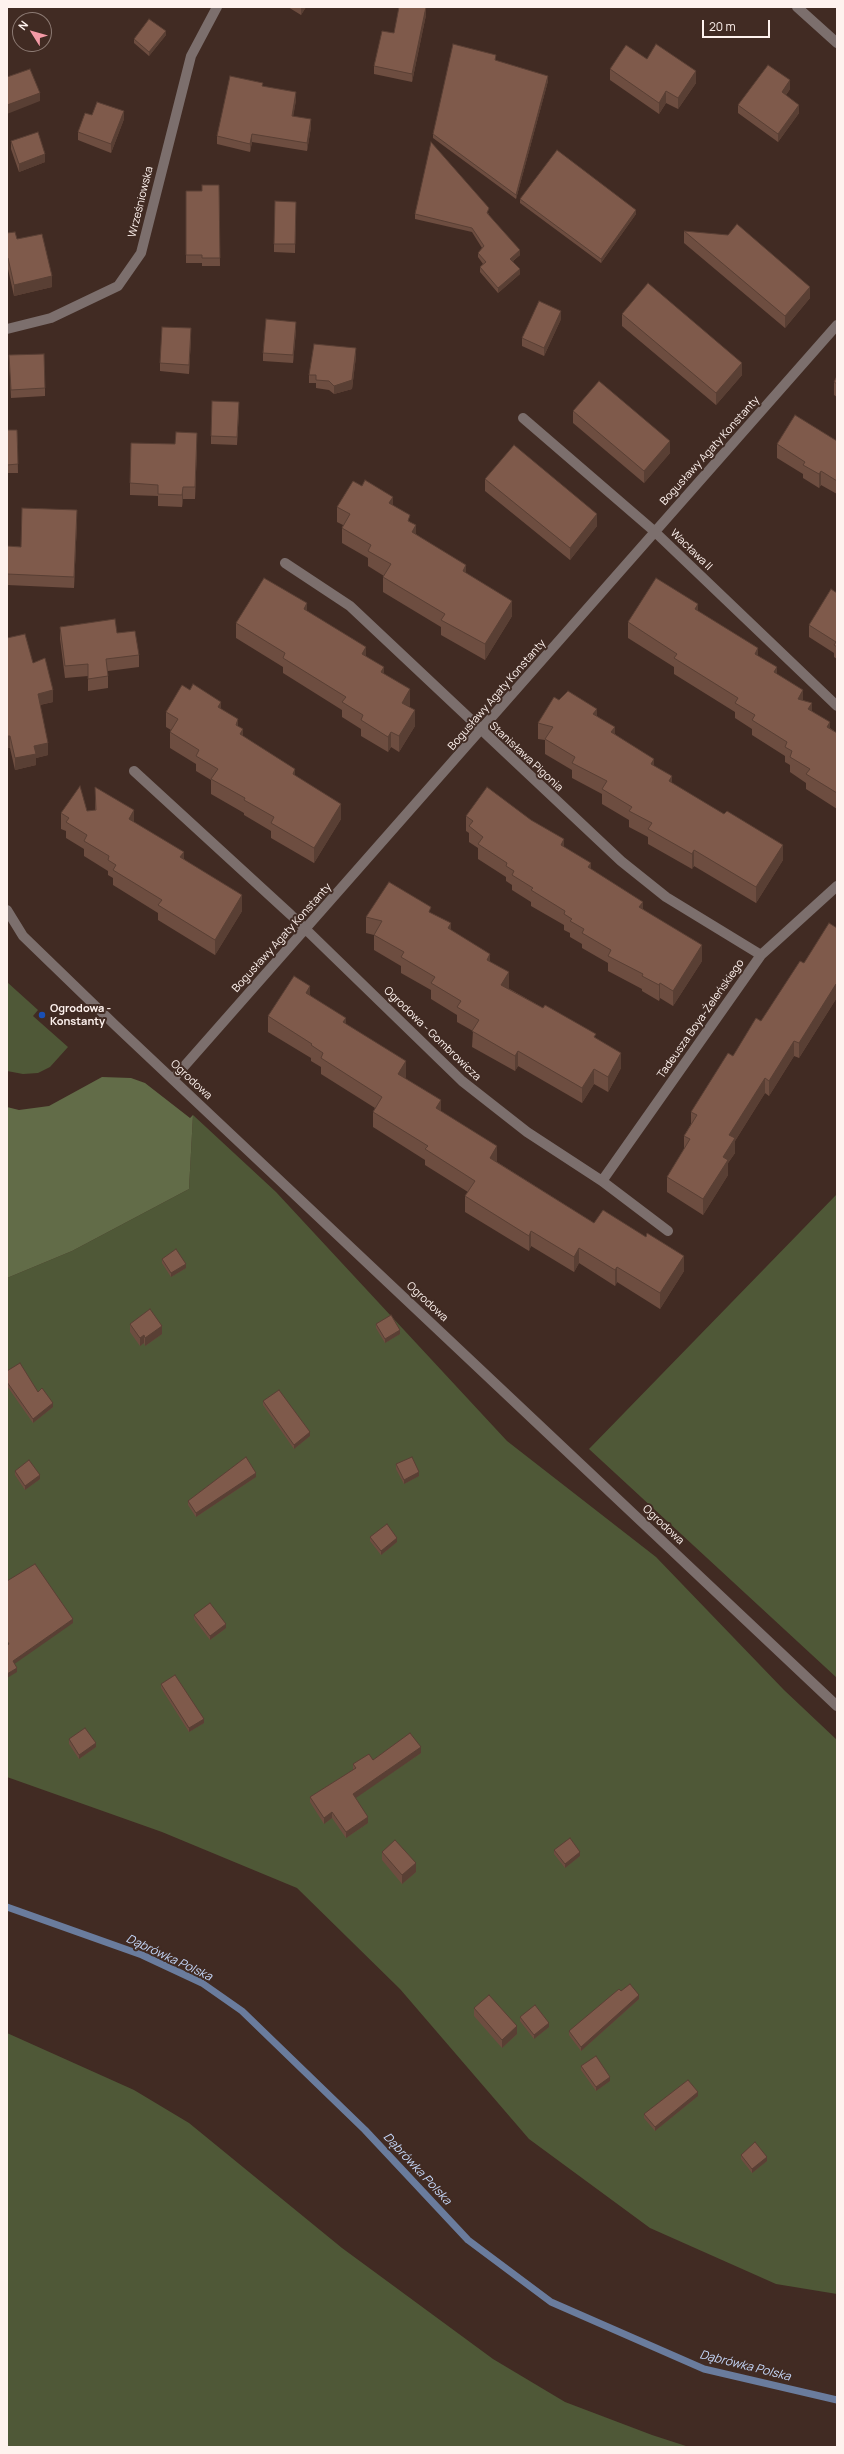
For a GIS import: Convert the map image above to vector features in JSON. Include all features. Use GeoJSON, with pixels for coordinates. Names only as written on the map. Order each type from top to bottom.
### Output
{"type":"FeatureCollection","features":[{"type":"Feature","properties":{"kind":"street","name":"Wrześniowska"},"geometry":{"type":"LineString","coordinates":[[7,329],[51,318],[118,286],[141,253],[191,56],[218,7]]}},
{"type":"Feature","properties":{"kind":"street"},"geometry":{"type":"LineString","coordinates":[[797,7],[837,43]]}},
{"type":"Feature","properties":{"kind":"street","name":"Bogusławy Agaty Konstanty"},"geometry":{"type":"LineString","coordinates":[[173,1079],[837,325]]}},
{"type":"Feature","properties":{"kind":"street","name":"Wacława II"},"geometry":{"type":"LineString","coordinates":[[523,418],[654,531],[837,706]]}},
{"type":"Feature","properties":{"kind":"street","name":"Stanisława Pigonia"},"geometry":{"type":"LineString","coordinates":[[285,563],[350,606],[481,731],[621,861],[666,897],[761,955]]}},
{"type":"Feature","properties":{"kind":"street"},"geometry":{"type":"LineString","coordinates":[[134,771],[306,929]]}},
{"type":"Feature","properties":{"kind":"street","name":"Tadeusza Boya-Żeleńskiego"},"geometry":{"type":"LineString","coordinates":[[602,1181],[761,955],[837,886]]}},
{"type":"Feature","properties":{"kind":"street","name":"Ogrodowa"},"geometry":{"type":"LineString","coordinates":[[7,910],[23,936],[837,1706]]}},
{"type":"Feature","properties":{"kind":"street","name":"Ogrodowa - Gombrowicza"},"geometry":{"type":"LineString","coordinates":[[306,929],[462,1081],[527,1132],[602,1181],[668,1230]]}},
{"type":"Feature","properties":{"kind":"green space"},"geometry":{"type":"Polygon","coordinates":[[[7,982],[38,1010],[33,1016],[68,1047],[50,1067],[38,1073],[23,1074],[7,1071],[7,982]]]}},
{"type":"Feature","properties":{"kind":"green space"},"geometry":{"type":"Polygon","coordinates":[[[102,1077],[131,1078],[145,1083],[190,1118],[193,1115],[189,1189],[72,1251],[7,1278],[7,1107],[19,1110],[49,1106],[102,1077]]]}},
{"type":"Feature","properties":{"kind":"green space"},"geometry":{"type":"Polygon","coordinates":[[[193,1115],[276,1192],[507,1441],[656,1557],[784,1690],[837,1740],[837,2294],[776,2284],[650,2228],[529,2139],[400,1989],[297,1888],[162,1832],[7,1777],[7,1278],[72,1251],[189,1189],[193,1115]]]}},
{"type":"Feature","properties":{"kind":"green space"},"geometry":{"type":"Polygon","coordinates":[[[837,1194],[837,1678],[589,1449],[837,1194]]]}},
{"type":"Feature","properties":{"kind":"green space"},"geometry":{"type":"Polygon","coordinates":[[[7,2033],[134,2090],[189,2123],[342,2248],[493,2359],[565,2402],[652,2435],[689,2447],[7,2447],[7,2033]]]}},
{"type":"Feature","properties":{"kind":"building"},"geometry":{"type":"Polygon","coordinates":[[[399,7],[426,7],[412,74],[374,66],[382,31],[394,33],[399,7]]]}},
{"type":"Feature","properties":{"kind":"building"},"geometry":{"type":"Polygon","coordinates":[[[149,19],[166,31],[149,52],[134,39],[149,19]]]}},
{"type":"Feature","properties":{"kind":"building"},"geometry":{"type":"Polygon","coordinates":[[[453,44],[496,55],[495,60],[548,76],[516,195],[433,134],[453,44]]]}},
{"type":"Feature","properties":{"kind":"building"},"geometry":{"type":"Polygon","coordinates":[[[656,44],[696,71],[678,98],[666,91],[659,103],[610,69],[626,45],[647,59],[656,44]]]}},
{"type":"Feature","properties":{"kind":"building"},"geometry":{"type":"Polygon","coordinates":[[[768,65],[790,80],[782,92],[799,105],[778,134],[738,105],[768,65]]]}},
{"type":"Feature","properties":{"kind":"building"},"geometry":{"type":"Polygon","coordinates":[[[30,69],[40,93],[7,105],[7,77],[30,69]]]}},
{"type":"Feature","properties":{"kind":"building"},"geometry":{"type":"Polygon","coordinates":[[[230,76],[263,83],[262,86],[296,92],[292,116],[311,119],[307,143],[252,134],[250,144],[217,136],[230,76]]]}},
{"type":"Feature","properties":{"kind":"building"},"geometry":{"type":"Polygon","coordinates":[[[97,102],[124,111],[111,144],[78,132],[85,113],[92,115],[97,102]]]}},
{"type":"Feature","properties":{"kind":"building"},"geometry":{"type":"Polygon","coordinates":[[[38,132],[45,154],[19,164],[11,141],[38,132]]]}},
{"type":"Feature","properties":{"kind":"building"},"geometry":{"type":"Polygon","coordinates":[[[431,142],[489,208],[487,213],[520,250],[510,259],[520,269],[498,288],[480,267],[486,262],[478,253],[484,246],[472,228],[415,214],[431,142]]]}},
{"type":"Feature","properties":{"kind":"building"},"geometry":{"type":"Polygon","coordinates":[[[557,150],[636,210],[601,259],[520,199],[557,150]]]}},
{"type":"Feature","properties":{"kind":"building"},"geometry":{"type":"Polygon","coordinates":[[[202,185],[219,185],[220,258],[202,258],[202,255],[186,255],[186,191],[202,191],[202,185]]]}},
{"type":"Feature","properties":{"kind":"building"},"geometry":{"type":"Polygon","coordinates":[[[275,201],[296,202],[295,244],[274,244],[275,201]]]}},
{"type":"Feature","properties":{"kind":"building"},"geometry":{"type":"Polygon","coordinates":[[[737,224],[810,287],[785,316],[684,231],[728,235],[737,224]]]}},
{"type":"Feature","properties":{"kind":"building"},"geometry":{"type":"Polygon","coordinates":[[[15,232],[17,239],[42,234],[52,276],[14,285],[7,258],[7,233],[15,232]]]}},
{"type":"Feature","properties":{"kind":"building"},"geometry":{"type":"Polygon","coordinates":[[[648,283],[742,363],[716,393],[622,314],[648,283]]]}},
{"type":"Feature","properties":{"kind":"building"},"geometry":{"type":"Polygon","coordinates":[[[539,301],[561,311],[544,348],[522,338],[539,301]]]}},
{"type":"Feature","properties":{"kind":"building"},"geometry":{"type":"Polygon","coordinates":[[[266,319],[296,322],[293,355],[263,353],[266,319]]]}},
{"type":"Feature","properties":{"kind":"building"},"geometry":{"type":"Polygon","coordinates":[[[162,327],[191,328],[189,365],[160,363],[162,327]]]}},
{"type":"Feature","properties":{"kind":"building"},"geometry":{"type":"Polygon","coordinates":[[[314,344],[356,348],[352,380],[334,386],[329,381],[316,380],[316,375],[309,375],[314,344]]]}},
{"type":"Feature","properties":{"kind":"building"},"geometry":{"type":"Polygon","coordinates":[[[44,354],[45,388],[11,390],[9,355],[44,354]]]}},
{"type":"Feature","properties":{"kind":"building"},"geometry":{"type":"Polygon","coordinates":[[[837,376],[837,384],[834,382],[837,376]]]}},
{"type":"Feature","properties":{"kind":"building"},"geometry":{"type":"Polygon","coordinates":[[[599,381],[670,441],[644,471],[573,411],[599,381]]]}},
{"type":"Feature","properties":{"kind":"building"},"geometry":{"type":"Polygon","coordinates":[[[212,401],[239,402],[237,437],[211,436],[212,401]]]}},
{"type":"Feature","properties":{"kind":"building"},"geometry":{"type":"Polygon","coordinates":[[[795,415],[837,441],[837,481],[821,471],[819,474],[803,465],[805,462],[777,444],[795,415]]]}},
{"type":"Feature","properties":{"kind":"building"},"geometry":{"type":"Polygon","coordinates":[[[7,430],[17,430],[18,464],[7,465],[7,430]]]}},
{"type":"Feature","properties":{"kind":"building"},"geometry":{"type":"Polygon","coordinates":[[[176,432],[197,433],[195,487],[183,487],[182,495],[158,494],[158,485],[130,483],[131,443],[175,444],[176,432]]]}},
{"type":"Feature","properties":{"kind":"building"},"geometry":{"type":"Polygon","coordinates":[[[514,445],[597,514],[570,548],[485,479],[514,445]]]}},
{"type":"Feature","properties":{"kind":"building"},"geometry":{"type":"Polygon","coordinates":[[[365,480],[393,497],[389,503],[410,515],[408,521],[416,525],[412,532],[466,565],[463,571],[512,601],[485,644],[441,620],[445,614],[383,577],[391,564],[368,551],[371,545],[342,528],[350,514],[337,507],[353,481],[362,486],[365,480]]]}},
{"type":"Feature","properties":{"kind":"building"},"geometry":{"type":"Polygon","coordinates":[[[22,508],[77,510],[74,577],[7,574],[7,546],[21,547],[22,508]]]}},
{"type":"Feature","properties":{"kind":"building"},"geometry":{"type":"Polygon","coordinates":[[[264,578],[307,603],[304,609],[366,647],[362,654],[384,667],[381,672],[410,689],[402,703],[415,710],[399,736],[391,732],[388,737],[361,720],[363,715],[342,702],[346,697],[283,658],[285,653],[236,623],[264,578]]]}},
{"type":"Feature","properties":{"kind":"building"},"geometry":{"type":"Polygon","coordinates":[[[656,578],[698,604],[695,609],[758,648],[755,654],[777,667],[774,672],[803,690],[798,699],[812,703],[808,709],[830,722],[827,727],[837,733],[837,793],[806,774],[810,769],[790,757],[792,751],[785,747],[787,742],[752,720],[755,715],[735,703],[738,698],[674,658],[677,654],[628,622],[656,578]]]}},
{"type":"Feature","properties":{"kind":"building"},"geometry":{"type":"Polygon","coordinates":[[[831,589],[837,593],[837,647],[834,645],[836,642],[809,625],[831,589]]]}},
{"type":"Feature","properties":{"kind":"building"},"geometry":{"type":"Polygon","coordinates":[[[115,619],[117,633],[135,631],[139,655],[106,659],[108,676],[88,679],[88,664],[65,666],[60,627],[115,619]]]}},
{"type":"Feature","properties":{"kind":"building"},"geometry":{"type":"Polygon","coordinates":[[[25,634],[33,663],[45,658],[53,690],[38,694],[48,743],[34,746],[36,754],[15,758],[10,736],[7,736],[7,638],[25,634]]]}},
{"type":"Feature","properties":{"kind":"building"},"geometry":{"type":"Polygon","coordinates":[[[193,684],[221,702],[218,707],[238,719],[236,725],[243,729],[240,734],[295,769],[293,774],[341,804],[314,848],[271,823],[274,817],[244,800],[245,798],[211,779],[218,769],[196,756],[199,750],[170,732],[178,719],[166,712],[182,685],[190,690],[193,684]]]}},
{"type":"Feature","properties":{"kind":"building"},"geometry":{"type":"Polygon","coordinates":[[[568,691],[597,709],[593,714],[615,727],[611,732],[654,759],[651,764],[672,776],[669,781],[724,814],[727,811],[783,845],[756,887],[694,850],[692,854],[648,829],[652,823],[629,811],[632,807],[602,789],[607,781],[572,763],[575,757],[545,739],[553,727],[538,723],[554,697],[559,700],[568,691]]]}},
{"type":"Feature","properties":{"kind":"building"},"geometry":{"type":"Polygon","coordinates":[[[80,786],[87,811],[96,810],[95,787],[134,810],[129,819],[184,852],[180,857],[242,895],[215,940],[158,905],[162,900],[113,870],[116,865],[108,860],[109,856],[84,841],[87,835],[66,822],[69,818],[61,813],[80,786]]]}},
{"type":"Feature","properties":{"kind":"building"},"geometry":{"type":"Polygon","coordinates":[[[487,787],[531,820],[564,839],[561,845],[591,863],[588,867],[643,902],[639,907],[702,945],[673,991],[660,983],[659,985],[642,976],[643,974],[608,956],[611,950],[582,933],[584,929],[570,921],[572,919],[564,914],[565,911],[531,890],[533,888],[512,875],[514,871],[506,866],[507,863],[478,844],[483,837],[469,826],[473,821],[466,816],[487,787]]]}},
{"type":"Feature","properties":{"kind":"building"},"geometry":{"type":"Polygon","coordinates":[[[389,882],[431,907],[429,912],[451,923],[448,928],[490,954],[487,960],[509,972],[501,985],[543,1008],[545,1005],[596,1034],[594,1037],[621,1053],[608,1077],[594,1069],[582,1088],[518,1051],[515,1056],[472,1031],[479,1020],[457,1007],[461,1001],[431,983],[435,977],[401,957],[404,952],[374,935],[382,921],[366,917],[389,882]]]}},
{"type":"Feature","properties":{"kind":"building"},"geometry":{"type":"Polygon","coordinates":[[[829,923],[837,928],[837,984],[799,1043],[794,1041],[769,1081],[765,1078],[729,1135],[735,1138],[723,1157],[728,1160],[703,1199],[667,1177],[690,1139],[684,1136],[697,1115],[691,1112],[728,1053],[733,1056],[756,1018],[761,1021],[800,961],[804,963],[829,923]]]}},
{"type":"Feature","properties":{"kind":"building"},"geometry":{"type":"Polygon","coordinates":[[[294,976],[310,986],[306,993],[346,1018],[343,1022],[406,1061],[398,1074],[441,1100],[436,1108],[497,1146],[490,1158],[594,1223],[603,1210],[646,1237],[647,1233],[684,1256],[660,1293],[617,1267],[615,1270],[579,1248],[574,1257],[531,1231],[529,1236],[465,1196],[475,1181],[425,1149],[428,1146],[373,1112],[382,1097],[321,1058],[323,1053],[311,1045],[312,1044],[268,1016],[294,976]]]}},
{"type":"Feature","properties":{"kind":"building"},"geometry":{"type":"Polygon","coordinates":[[[176,1249],[186,1264],[171,1273],[162,1259],[176,1249]]]}},
{"type":"Feature","properties":{"kind":"building"},"geometry":{"type":"Polygon","coordinates":[[[150,1309],[162,1326],[145,1338],[144,1335],[140,1338],[130,1324],[150,1309]]]}},
{"type":"Feature","properties":{"kind":"building"},"geometry":{"type":"Polygon","coordinates":[[[391,1315],[400,1330],[385,1339],[376,1324],[391,1315]]]}},
{"type":"Feature","properties":{"kind":"building"},"geometry":{"type":"Polygon","coordinates":[[[20,1363],[38,1392],[42,1388],[53,1403],[33,1419],[7,1382],[7,1371],[20,1363]]]}},
{"type":"Feature","properties":{"kind":"building"},"geometry":{"type":"Polygon","coordinates":[[[279,1390],[310,1432],[294,1445],[263,1401],[279,1390]]]}},
{"type":"Feature","properties":{"kind":"building"},"geometry":{"type":"Polygon","coordinates":[[[246,1457],[256,1473],[196,1513],[188,1501],[246,1457]]]}},
{"type":"Feature","properties":{"kind":"building"},"geometry":{"type":"Polygon","coordinates":[[[412,1457],[419,1472],[404,1480],[396,1464],[412,1457]]]}},
{"type":"Feature","properties":{"kind":"building"},"geometry":{"type":"Polygon","coordinates":[[[29,1460],[40,1475],[25,1486],[15,1471],[29,1460]]]}},
{"type":"Feature","properties":{"kind":"building"},"geometry":{"type":"Polygon","coordinates":[[[387,1524],[397,1538],[381,1551],[370,1537],[387,1524]]]}},
{"type":"Feature","properties":{"kind":"building"},"geometry":{"type":"Polygon","coordinates":[[[35,1564],[73,1619],[13,1661],[17,1668],[7,1674],[7,1645],[9,1644],[7,1641],[7,1581],[35,1564]]]}},
{"type":"Feature","properties":{"kind":"building"},"geometry":{"type":"Polygon","coordinates":[[[210,1603],[226,1624],[210,1636],[194,1615],[210,1603]]]}},
{"type":"Feature","properties":{"kind":"building"},"geometry":{"type":"Polygon","coordinates":[[[175,1675],[204,1719],[189,1728],[161,1684],[175,1675]]]}},
{"type":"Feature","properties":{"kind":"building"},"geometry":{"type":"Polygon","coordinates":[[[85,1728],[96,1743],[79,1755],[69,1739],[85,1728]]]}},
{"type":"Feature","properties":{"kind":"building"},"geometry":{"type":"Polygon","coordinates":[[[410,1733],[421,1747],[353,1794],[368,1817],[346,1832],[332,1812],[324,1818],[310,1797],[356,1768],[353,1764],[369,1754],[373,1760],[410,1733]]]}},
{"type":"Feature","properties":{"kind":"building"},"geometry":{"type":"Polygon","coordinates":[[[570,1838],[580,1852],[565,1864],[554,1850],[570,1838]]]}},
{"type":"Feature","properties":{"kind":"building"},"geometry":{"type":"Polygon","coordinates":[[[395,1840],[416,1863],[402,1875],[382,1852],[395,1840]]]}},
{"type":"Feature","properties":{"kind":"building"},"geometry":{"type":"Polygon","coordinates":[[[630,1984],[639,1995],[581,2047],[569,2031],[619,1989],[621,1991],[630,1984]]]}},
{"type":"Feature","properties":{"kind":"building"},"geometry":{"type":"Polygon","coordinates":[[[489,1995],[517,2026],[502,2040],[474,2008],[489,1995]]]}},
{"type":"Feature","properties":{"kind":"building"},"geometry":{"type":"Polygon","coordinates":[[[535,2005],[549,2023],[534,2035],[520,2017],[535,2005]]]}},
{"type":"Feature","properties":{"kind":"building"},"geometry":{"type":"Polygon","coordinates":[[[596,2056],[610,2077],[596,2087],[581,2066],[596,2056]]]}},
{"type":"Feature","properties":{"kind":"building"},"geometry":{"type":"Polygon","coordinates":[[[688,2080],[698,2092],[655,2127],[644,2114],[688,2080]]]}},
{"type":"Feature","properties":{"kind":"building"},"geometry":{"type":"Polygon","coordinates":[[[755,2142],[767,2157],[752,2169],[741,2155],[755,2142]]]}},
{"type":"Feature","properties":{"kind":"waterway","name":"Dąbrówka Polska"},"geometry":{"type":"LineString","coordinates":[[7,1907],[142,1955],[202,1983],[242,2011],[365,2130],[468,2240],[551,2302],[704,2369],[837,2400]]}},
{"type":"Feature","properties":{"kind":"place","name":"Ogrodowa - Konstanty"},"geometry":{"type":"Point","coordinates":[42,1015]}}]}
